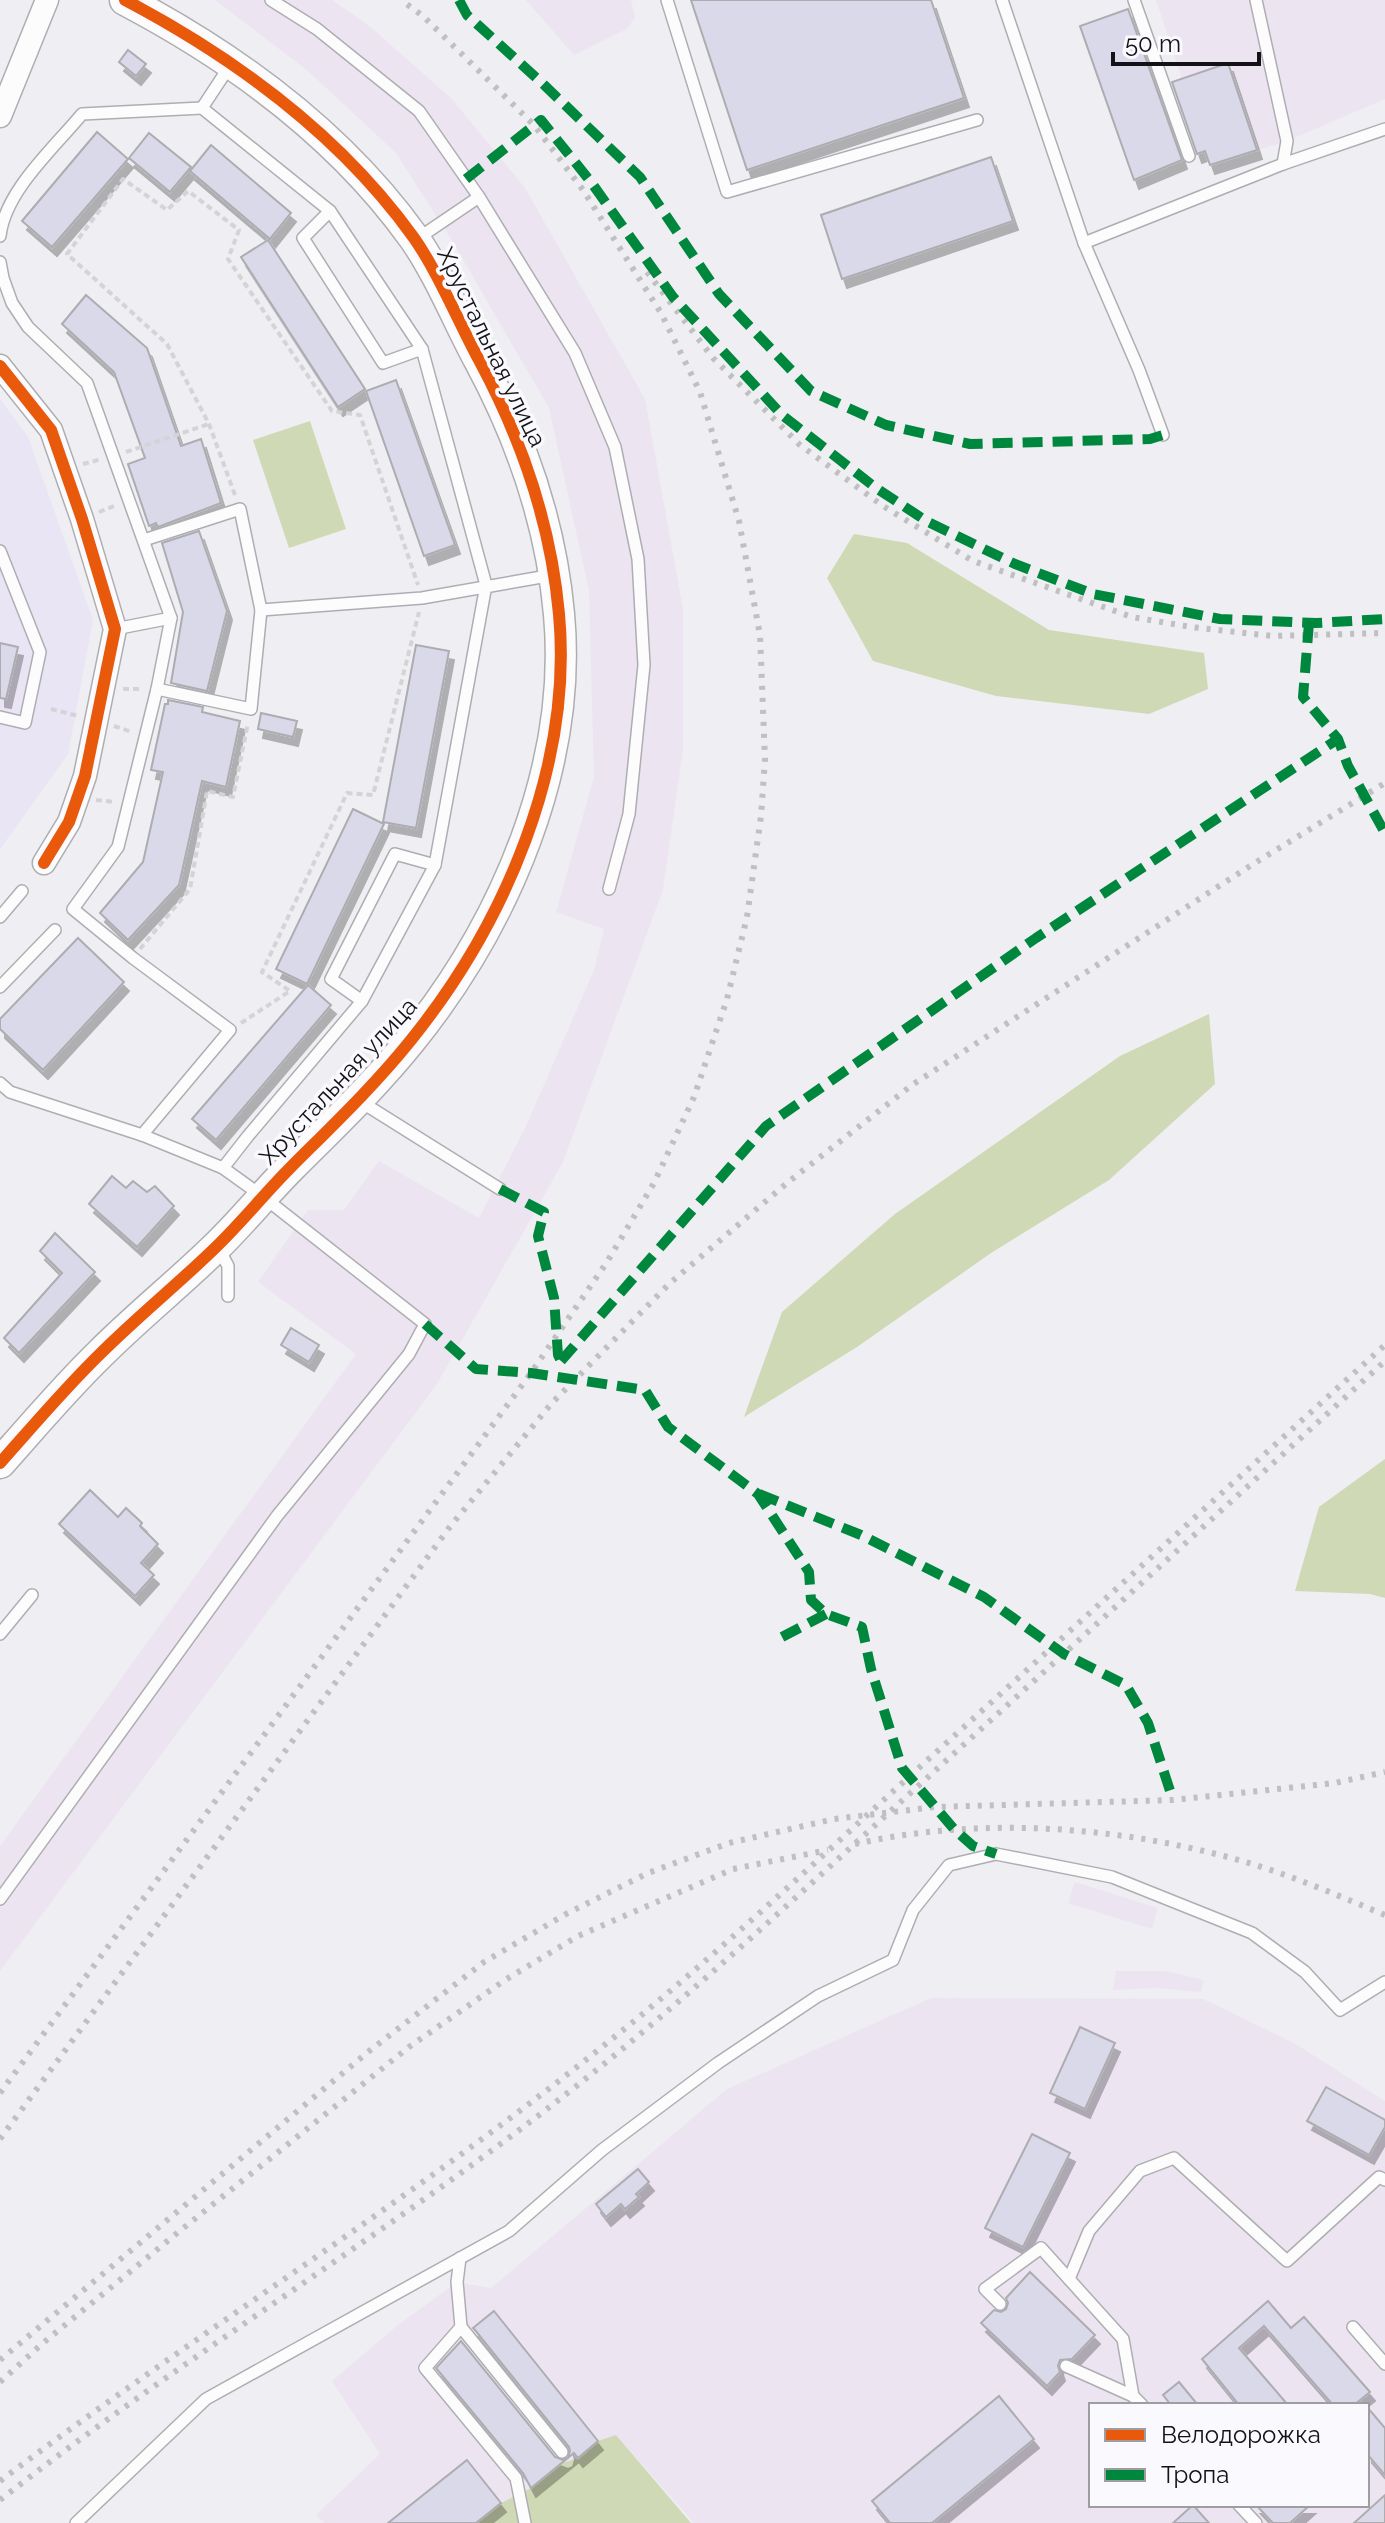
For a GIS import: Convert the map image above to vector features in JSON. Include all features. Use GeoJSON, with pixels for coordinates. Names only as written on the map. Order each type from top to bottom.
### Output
{"type":"FeatureCollection","features":[{"type":"Feature","properties":{"kind":"street"},"geometry":{"type":"LineString","coordinates":[[0,116],[47,0]]}},
{"type":"Feature","properties":{"kind":"street","name":"Хрустальная улица"},"geometry":{"type":"LineString","coordinates":[[0,1463],[102,1351],[217,1246],[358,1100],[410,1041],[448,990],[496,911],[518,865],[545,772],[557,710],[561,652],[559,614],[536,494],[507,416],[415,240],[342,151],[232,63],[125,0]]}},
{"type":"Feature","properties":{"kind":"street"},"geometry":{"type":"LineString","coordinates":[[0,366],[51,430],[115,629],[92,749],[69,822],[44,863]]}},
{"type":"Feature","properties":{"kind":"lane"},"geometry":{"type":"LineString","coordinates":[[271,0],[317,29],[419,111],[479,197],[575,353],[615,447],[638,559],[644,665],[629,814],[609,889]]}},
{"type":"Feature","properties":{"kind":"lane"},"geometry":{"type":"LineString","coordinates":[[667,0],[727,192],[977,120]]}},
{"type":"Feature","properties":{"kind":"lane"},"geometry":{"type":"LineString","coordinates":[[1002,0],[1084,243],[1139,370],[1163,435]]}},
{"type":"Feature","properties":{"kind":"lane"},"geometry":{"type":"LineString","coordinates":[[1134,0],[1189,156]]}},
{"type":"Feature","properties":{"kind":"lane"},"geometry":{"type":"LineString","coordinates":[[1256,0],[1287,141],[1283,164]]}},
{"type":"Feature","properties":{"kind":"lane"},"geometry":{"type":"LineString","coordinates":[[202,108],[232,63]]}},
{"type":"Feature","properties":{"kind":"lane"},"geometry":{"type":"LineString","coordinates":[[0,236],[1,221],[10,200],[82,114],[202,108],[330,211],[422,349],[486,585],[435,865],[362,1001],[223,1168]]}},
{"type":"Feature","properties":{"kind":"lane"},"geometry":{"type":"LineString","coordinates":[[1084,243],[1283,164],[1385,129]]}},
{"type":"Feature","properties":{"kind":"lane"},"geometry":{"type":"LineString","coordinates":[[415,240],[479,197]]}},
{"type":"Feature","properties":{"kind":"lane"},"geometry":{"type":"LineString","coordinates":[[330,211],[303,238],[383,363],[422,349]]}},
{"type":"Feature","properties":{"kind":"lane"},"geometry":{"type":"LineString","coordinates":[[0,262],[12,303],[28,327],[87,383],[171,618],[118,847],[73,909],[230,1030],[142,1135]]}},
{"type":"Feature","properties":{"kind":"lane"},"geometry":{"type":"LineString","coordinates":[[144,540],[240,509],[261,610],[251,709],[157,689]]}},
{"type":"Feature","properties":{"kind":"lane"},"geometry":{"type":"LineString","coordinates":[[0,551],[40,652],[25,723],[0,717]]}},
{"type":"Feature","properties":{"kind":"lane"},"geometry":{"type":"LineString","coordinates":[[261,610],[422,598],[553,575]]}},
{"type":"Feature","properties":{"kind":"lane"},"geometry":{"type":"LineString","coordinates":[[115,629],[171,618]]}},
{"type":"Feature","properties":{"kind":"lane"},"geometry":{"type":"LineString","coordinates":[[362,1001],[331,979],[395,854],[435,865]]}},
{"type":"Feature","properties":{"kind":"lane"},"geometry":{"type":"LineString","coordinates":[[0,917],[22,891]]}},
{"type":"Feature","properties":{"kind":"lane"},"geometry":{"type":"LineString","coordinates":[[0,987],[55,930]]}},
{"type":"Feature","properties":{"kind":"lane"},"geometry":{"type":"LineString","coordinates":[[0,1083],[10,1092],[142,1135],[223,1168],[425,1324],[409,1354],[277,1516],[0,1899]]}},
{"type":"Feature","properties":{"kind":"lane"},"geometry":{"type":"LineString","coordinates":[[358,1100],[500,1189]]}},
{"type":"Feature","properties":{"kind":"lane"},"geometry":{"type":"LineString","coordinates":[[217,1246],[228,1266],[228,1296]]}},
{"type":"Feature","properties":{"kind":"lane"},"geometry":{"type":"LineString","coordinates":[[0,1634],[32,1595]]}},
{"type":"Feature","properties":{"kind":"lane"},"geometry":{"type":"LineString","coordinates":[[76,2523],[206,2399],[509,2231],[602,2150],[718,2063],[818,1996],[893,1960],[913,1910],[949,1865],[996,1854],[1112,1877],[1252,1933],[1305,1972],[1340,2010],[1385,1982]]}},
{"type":"Feature","properties":{"kind":"lane"},"geometry":{"type":"LineString","coordinates":[[1069,2279],[1089,2231],[1140,2171],[1174,2158],[1287,2261],[1379,2177],[1385,2180]]}},
{"type":"Feature","properties":{"kind":"lane"},"geometry":{"type":"LineString","coordinates":[[1000,2304],[985,2289],[1041,2248],[1123,2339],[1138,2400]]}},
{"type":"Feature","properties":{"kind":"lane"},"geometry":{"type":"LineString","coordinates":[[460,2258],[457,2282],[461,2327],[562,2452]]}},
{"type":"Feature","properties":{"kind":"lane"},"geometry":{"type":"LineString","coordinates":[[461,2327],[425,2368],[516,2478],[525,2523]]}},
{"type":"Feature","properties":{"kind":"lane"},"geometry":{"type":"LineString","coordinates":[[1353,2327],[1385,2364]]}},
{"type":"Feature","properties":{"kind":"lane"},"geometry":{"type":"LineString","coordinates":[[1066,2366],[1138,2400]]}},
{"type":"Feature","properties":{"kind":"lane"},"geometry":{"type":"LineString","coordinates":[[1241,2507],[1256,2523]]}},
{"type":"Feature","properties":{"kind":"path"},"geometry":{"type":"LineString","coordinates":[[230,1030],[290,991],[262,972],[347,793],[373,795],[422,598],[360,415],[332,411],[228,259],[239,230],[188,191],[167,210],[123,179],[67,254],[167,344],[209,424],[240,509]]}},
{"type":"Feature","properties":{"kind":"path"},"geometry":{"type":"LineString","coordinates":[[65,469],[209,424]]}},
{"type":"Feature","properties":{"kind":"path"},"geometry":{"type":"LineString","coordinates":[[82,519],[130,500]]}},
{"type":"Feature","properties":{"kind":"path"},"geometry":{"type":"LineString","coordinates":[[104,689],[157,689]]}},
{"type":"Feature","properties":{"kind":"path"},"geometry":{"type":"LineString","coordinates":[[133,958],[190,889],[207,791],[233,797],[251,709]]}},
{"type":"Feature","properties":{"kind":"path"},"geometry":{"type":"LineString","coordinates":[[77,798],[129,803]]}},
{"type":"Feature","properties":{"kind":"shaded area"},"geometry":{"type":"Polygon","coordinates":[[[215,0],[332,0],[368,25],[451,98],[525,188],[645,399],[683,609],[683,750],[663,890],[563,1162],[437,1384],[0,1971],[0,1846],[356,1354],[258,1282],[308,1210],[344,1210],[379,1161],[479,1218],[527,1124],[594,970],[604,929],[556,912],[594,777],[589,591],[549,408],[451,239],[396,153],[308,71],[215,0]]]}},
{"type":"Feature","properties":{"kind":"shaded area"},"geometry":{"type":"Polygon","coordinates":[[[526,0],[631,0],[635,17],[627,29],[574,55],[526,0]]]}},
{"type":"Feature","properties":{"kind":"shaded area"},"geometry":{"type":"Polygon","coordinates":[[[1156,0],[1385,0],[1385,99],[1287,141],[1210,165],[1156,0]]]}},
{"type":"Feature","properties":{"kind":"shaded area"},"geometry":{"type":"Polygon","coordinates":[[[0,399],[28,437],[93,620],[68,754],[0,849],[0,399]]]}},
{"type":"Feature","properties":{"kind":"shaded area"},"geometry":{"type":"Polygon","coordinates":[[[1075,1882],[1158,1908],[1152,1929],[1068,1903],[1075,1882]]]}},
{"type":"Feature","properties":{"kind":"shaded area"},"geometry":{"type":"Polygon","coordinates":[[[1116,1971],[1165,1971],[1204,1980],[1201,1992],[1158,1988],[1113,1990],[1116,1971]]]}},
{"type":"Feature","properties":{"kind":"shaded area"},"geometry":{"type":"Polygon","coordinates":[[[931,1998],[1203,1999],[1294,2043],[1385,2101],[1385,2523],[694,2523],[616,2435],[578,2458],[562,2463],[531,2488],[501,2503],[476,2523],[324,2523],[316,2515],[380,2454],[332,2381],[398,2325],[457,2282],[491,2288],[727,2089],[931,1998]]]}},
{"type":"Feature","properties":{"kind":"green space"},"geometry":{"type":"Polygon","coordinates":[[[310,421],[346,529],[289,548],[253,440],[310,421]]]}},
{"type":"Feature","properties":{"kind":"green space"},"geometry":{"type":"Polygon","coordinates":[[[854,534],[907,543],[1049,630],[1204,653],[1208,689],[1149,714],[996,696],[873,661],[827,578],[854,534]]]}},
{"type":"Feature","properties":{"kind":"green space"},"geometry":{"type":"Polygon","coordinates":[[[1209,1014],[1215,1084],[1109,1180],[991,1253],[857,1347],[744,1417],[782,1312],[895,1214],[1120,1056],[1209,1014]]]}},
{"type":"Feature","properties":{"kind":"green space"},"geometry":{"type":"Polygon","coordinates":[[[1385,1459],[1385,1598],[1370,1594],[1295,1591],[1319,1507],[1385,1459]]]}},
{"type":"Feature","properties":{"kind":"green space"},"geometry":{"type":"Polygon","coordinates":[[[616,2435],[691,2523],[476,2523],[501,2503],[531,2488],[562,2463],[578,2458],[598,2441],[616,2435]]]}},
{"type":"Feature","properties":{"kind":"building"},"geometry":{"type":"Polygon","coordinates":[[[691,0],[931,0],[964,98],[747,170],[691,0]]]}},
{"type":"Feature","properties":{"kind":"building"},"geometry":{"type":"Polygon","coordinates":[[[1128,9],[1182,160],[1134,180],[1080,26],[1128,9]]]}},
{"type":"Feature","properties":{"kind":"building"},"geometry":{"type":"Polygon","coordinates":[[[128,50],[146,64],[136,76],[119,62],[128,50]]]}},
{"type":"Feature","properties":{"kind":"building"},"geometry":{"type":"Polygon","coordinates":[[[1228,63],[1257,150],[1210,165],[1205,151],[1197,154],[1172,82],[1228,63]]]}},
{"type":"Feature","properties":{"kind":"building"},"geometry":{"type":"Polygon","coordinates":[[[97,132],[128,159],[52,247],[22,221],[97,132]]]}},
{"type":"Feature","properties":{"kind":"building"},"geometry":{"type":"Polygon","coordinates":[[[149,133],[191,167],[170,192],[129,158],[149,133]]]}},
{"type":"Feature","properties":{"kind":"building"},"geometry":{"type":"Polygon","coordinates":[[[211,145],[291,213],[270,239],[190,171],[211,145]]]}},
{"type":"Feature","properties":{"kind":"building"},"geometry":{"type":"Polygon","coordinates":[[[991,157],[1013,221],[842,279],[821,215],[991,157]]]}},
{"type":"Feature","properties":{"kind":"building"},"geometry":{"type":"Polygon","coordinates":[[[268,240],[365,389],[338,407],[241,257],[268,240]]]}},
{"type":"Feature","properties":{"kind":"building"},"geometry":{"type":"Polygon","coordinates":[[[86,295],[147,348],[181,446],[201,439],[221,503],[158,527],[156,523],[149,526],[128,464],[145,458],[114,372],[62,324],[86,295]]]}},
{"type":"Feature","properties":{"kind":"building"},"geometry":{"type":"Polygon","coordinates":[[[396,380],[455,545],[424,556],[366,391],[396,380]]]}},
{"type":"Feature","properties":{"kind":"building"},"geometry":{"type":"Polygon","coordinates":[[[199,531],[227,611],[207,691],[171,683],[183,612],[162,543],[199,531]]]}},
{"type":"Feature","properties":{"kind":"building"},"geometry":{"type":"Polygon","coordinates":[[[0,643],[18,647],[6,699],[0,698],[0,643]]]}},
{"type":"Feature","properties":{"kind":"building"},"geometry":{"type":"Polygon","coordinates":[[[416,645],[449,651],[416,828],[383,822],[416,645]]]}},
{"type":"Feature","properties":{"kind":"building"},"geometry":{"type":"Polygon","coordinates":[[[168,700],[203,707],[202,712],[240,721],[226,787],[202,781],[179,885],[128,940],[100,913],[143,862],[163,772],[151,770],[168,700]]]}},
{"type":"Feature","properties":{"kind":"building"},"geometry":{"type":"Polygon","coordinates":[[[261,713],[297,721],[293,737],[258,729],[261,713]]]}},
{"type":"Feature","properties":{"kind":"building"},"geometry":{"type":"Polygon","coordinates":[[[353,809],[384,824],[307,984],[276,969],[353,809]]]}},
{"type":"Feature","properties":{"kind":"building"},"geometry":{"type":"Polygon","coordinates":[[[78,938],[124,982],[43,1070],[0,1029],[0,1019],[78,938]]]}},
{"type":"Feature","properties":{"kind":"building"},"geometry":{"type":"Polygon","coordinates":[[[308,985],[331,1005],[216,1140],[192,1119],[308,985]]]}},
{"type":"Feature","properties":{"kind":"building"},"geometry":{"type":"Polygon","coordinates":[[[112,1176],[126,1188],[133,1181],[147,1192],[155,1186],[174,1206],[137,1247],[89,1204],[112,1176]]]}},
{"type":"Feature","properties":{"kind":"building"},"geometry":{"type":"Polygon","coordinates":[[[55,1233],[95,1272],[19,1353],[4,1338],[62,1273],[40,1251],[55,1233]]]}},
{"type":"Feature","properties":{"kind":"building"},"geometry":{"type":"Polygon","coordinates":[[[291,1328],[319,1345],[309,1362],[281,1345],[291,1328]]]}},
{"type":"Feature","properties":{"kind":"building"},"geometry":{"type":"Polygon","coordinates":[[[90,1490],[118,1517],[126,1508],[158,1544],[141,1563],[154,1575],[135,1596],[59,1524],[90,1490]]]}},
{"type":"Feature","properties":{"kind":"building"},"geometry":{"type":"Polygon","coordinates":[[[1080,2027],[1115,2043],[1085,2109],[1050,2093],[1080,2027]]]}},
{"type":"Feature","properties":{"kind":"building"},"geometry":{"type":"Polygon","coordinates":[[[1326,2087],[1385,2120],[1385,2127],[1369,2155],[1307,2121],[1326,2087]]]}},
{"type":"Feature","properties":{"kind":"building"},"geometry":{"type":"Polygon","coordinates":[[[1032,2134],[1070,2153],[1023,2247],[985,2228],[1032,2134]]]}},
{"type":"Feature","properties":{"kind":"building"},"geometry":{"type":"Polygon","coordinates":[[[638,2169],[649,2182],[636,2194],[639,2197],[625,2209],[621,2204],[606,2217],[596,2204],[638,2169]]]}},
{"type":"Feature","properties":{"kind":"building"},"geometry":{"type":"Polygon","coordinates":[[[1030,2272],[1095,2335],[1072,2359],[1060,2360],[1060,2372],[1047,2386],[981,2323],[994,2310],[1001,2312],[1006,2309],[1006,2298],[1030,2272]]]}},
{"type":"Feature","properties":{"kind":"building"},"geometry":{"type":"Polygon","coordinates":[[[1268,2301],[1291,2328],[1304,2317],[1370,2392],[1356,2403],[1331,2403],[1264,2326],[1239,2348],[1286,2403],[1237,2403],[1202,2359],[1268,2301]]]}},
{"type":"Feature","properties":{"kind":"building"},"geometry":{"type":"Polygon","coordinates":[[[494,2311],[598,2441],[578,2458],[574,2453],[568,2458],[569,2447],[473,2328],[494,2311]]]}},
{"type":"Feature","properties":{"kind":"building"},"geometry":{"type":"Polygon","coordinates":[[[461,2341],[555,2457],[568,2458],[531,2488],[523,2473],[436,2368],[461,2341]]]}},
{"type":"Feature","properties":{"kind":"building"},"geometry":{"type":"Polygon","coordinates":[[[1179,2382],[1196,2403],[1169,2403],[1163,2395],[1179,2382]]]}},
{"type":"Feature","properties":{"kind":"building"},"geometry":{"type":"Polygon","coordinates":[[[999,2396],[1034,2439],[932,2523],[890,2523],[872,2501],[999,2396]]]}},
{"type":"Feature","properties":{"kind":"building"},"geometry":{"type":"Polygon","coordinates":[[[1369,2409],[1385,2428],[1385,2475],[1369,2456],[1369,2409]]]}},
{"type":"Feature","properties":{"kind":"building"},"geometry":{"type":"Polygon","coordinates":[[[467,2460],[501,2503],[476,2523],[388,2523],[467,2460]]]}},
{"type":"Feature","properties":{"kind":"building"},"geometry":{"type":"Polygon","coordinates":[[[1385,2495],[1385,2523],[1354,2523],[1385,2495]]]}},
{"type":"Feature","properties":{"kind":"building"},"geometry":{"type":"Polygon","coordinates":[[[1195,2507],[1209,2523],[1173,2523],[1195,2507]]]}},
{"type":"Feature","properties":{"kind":"building"},"geometry":{"type":"Polygon","coordinates":[[[1258,2507],[1308,2507],[1290,2523],[1273,2523],[1258,2507]]]}},
{"type":"Feature","properties":{"kind":"railway"},"geometry":{"type":"LineString","coordinates":[[0,2093],[531,1373],[607,1262],[654,1183],[694,1097],[727,999],[747,917],[761,816],[765,759],[760,635],[739,521],[700,392],[661,313],[583,190],[534,125],[423,16],[401,0]]}},
{"type":"Feature","properties":{"kind":"railway"},"geometry":{"type":"LineString","coordinates":[[647,272],[713,358],[800,445],[883,506],[973,561],[1132,617],[1272,636],[1385,633]]}},
{"type":"Feature","properties":{"kind":"railway"},"geometry":{"type":"LineString","coordinates":[[0,2139],[449,1528],[551,1404],[669,1284],[787,1183],[912,1085],[1250,866],[1385,783]]}},
{"type":"Feature","properties":{"kind":"railway"},"geometry":{"type":"LineString","coordinates":[[0,2481],[151,2371],[458,2157],[607,2043],[761,1912],[1385,1345]]}},
{"type":"Feature","properties":{"kind":"railway"},"geometry":{"type":"LineString","coordinates":[[0,2500],[155,2386],[469,2167],[621,2050],[781,1911],[1385,1361]]}},
{"type":"Feature","properties":{"kind":"railway"},"geometry":{"type":"LineString","coordinates":[[0,2360],[368,2052],[484,1962],[566,1914],[648,1873],[729,1843],[834,1819],[935,1807],[1173,1800],[1335,1783],[1385,1772]]}},
{"type":"Feature","properties":{"kind":"railway"},"geometry":{"type":"LineString","coordinates":[[855,1844],[951,1830],[1050,1829],[1099,1833],[1195,1849],[1242,1861],[1297,1879],[1385,1915]]}},
{"type":"Feature","properties":{"kind":"railway"},"geometry":{"type":"LineString","coordinates":[[0,2382],[176,2234],[409,2047],[505,1980],[578,1936],[733,1869],[828,1850]]}},
{"type":"Feature","properties":{"kind":"marked path"},"geometry":{"type":"LineString","coordinates":[[459,0],[467,15],[640,177],[719,294],[811,391],[886,425],[970,444],[1150,439],[1163,435]]}},
{"type":"Feature","properties":{"kind":"marked path"},"geometry":{"type":"LineString","coordinates":[[466,179],[541,120],[591,182],[673,297],[782,415],[876,488],[928,522],[1015,564],[1093,594],[1220,619],[1316,623],[1385,619]]}},
{"type":"Feature","properties":{"kind":"marked path"},"geometry":{"type":"LineString","coordinates":[[1309,623],[1303,697],[1338,739],[1348,766],[1385,833]]}},
{"type":"Feature","properties":{"kind":"marked path"},"geometry":{"type":"LineString","coordinates":[[561,1361],[766,1126],[1036,938],[1338,739]]}},
{"type":"Feature","properties":{"kind":"marked path"},"geometry":{"type":"LineString","coordinates":[[500,1189],[544,1212],[538,1236],[554,1298],[558,1355],[564,1367]]}},
{"type":"Feature","properties":{"kind":"marked path"},"geometry":{"type":"LineString","coordinates":[[425,1324],[476,1369],[531,1373],[645,1390],[668,1427],[758,1494],[809,1572],[811,1600],[826,1614],[862,1627],[871,1669],[902,1768],[954,1829],[973,1846],[996,1854]]}},
{"type":"Feature","properties":{"kind":"marked path"},"geometry":{"type":"LineString","coordinates":[[759,1494],[861,1535],[984,1597],[1064,1654],[1126,1685],[1148,1723],[1173,1800]]}},
{"type":"Feature","properties":{"kind":"marked path"},"geometry":{"type":"LineString","coordinates":[[782,1637],[826,1614]]}},
{"type":"Feature","properties":{"kind":"cycle path"},"geometry":{"type":"LineString","coordinates":[[0,1463],[87,1367],[215,1248],[368,1089],[411,1040],[445,994],[503,894],[526,840],[543,785],[555,728],[561,671],[555,581],[532,483],[494,390],[423,251],[354,166],[283,102],[206,47],[125,0]]}},
{"type":"Feature","properties":{"kind":"cycle path"},"geometry":{"type":"LineString","coordinates":[[0,366],[51,430],[115,629],[85,776],[69,822],[44,863]]}}]}
